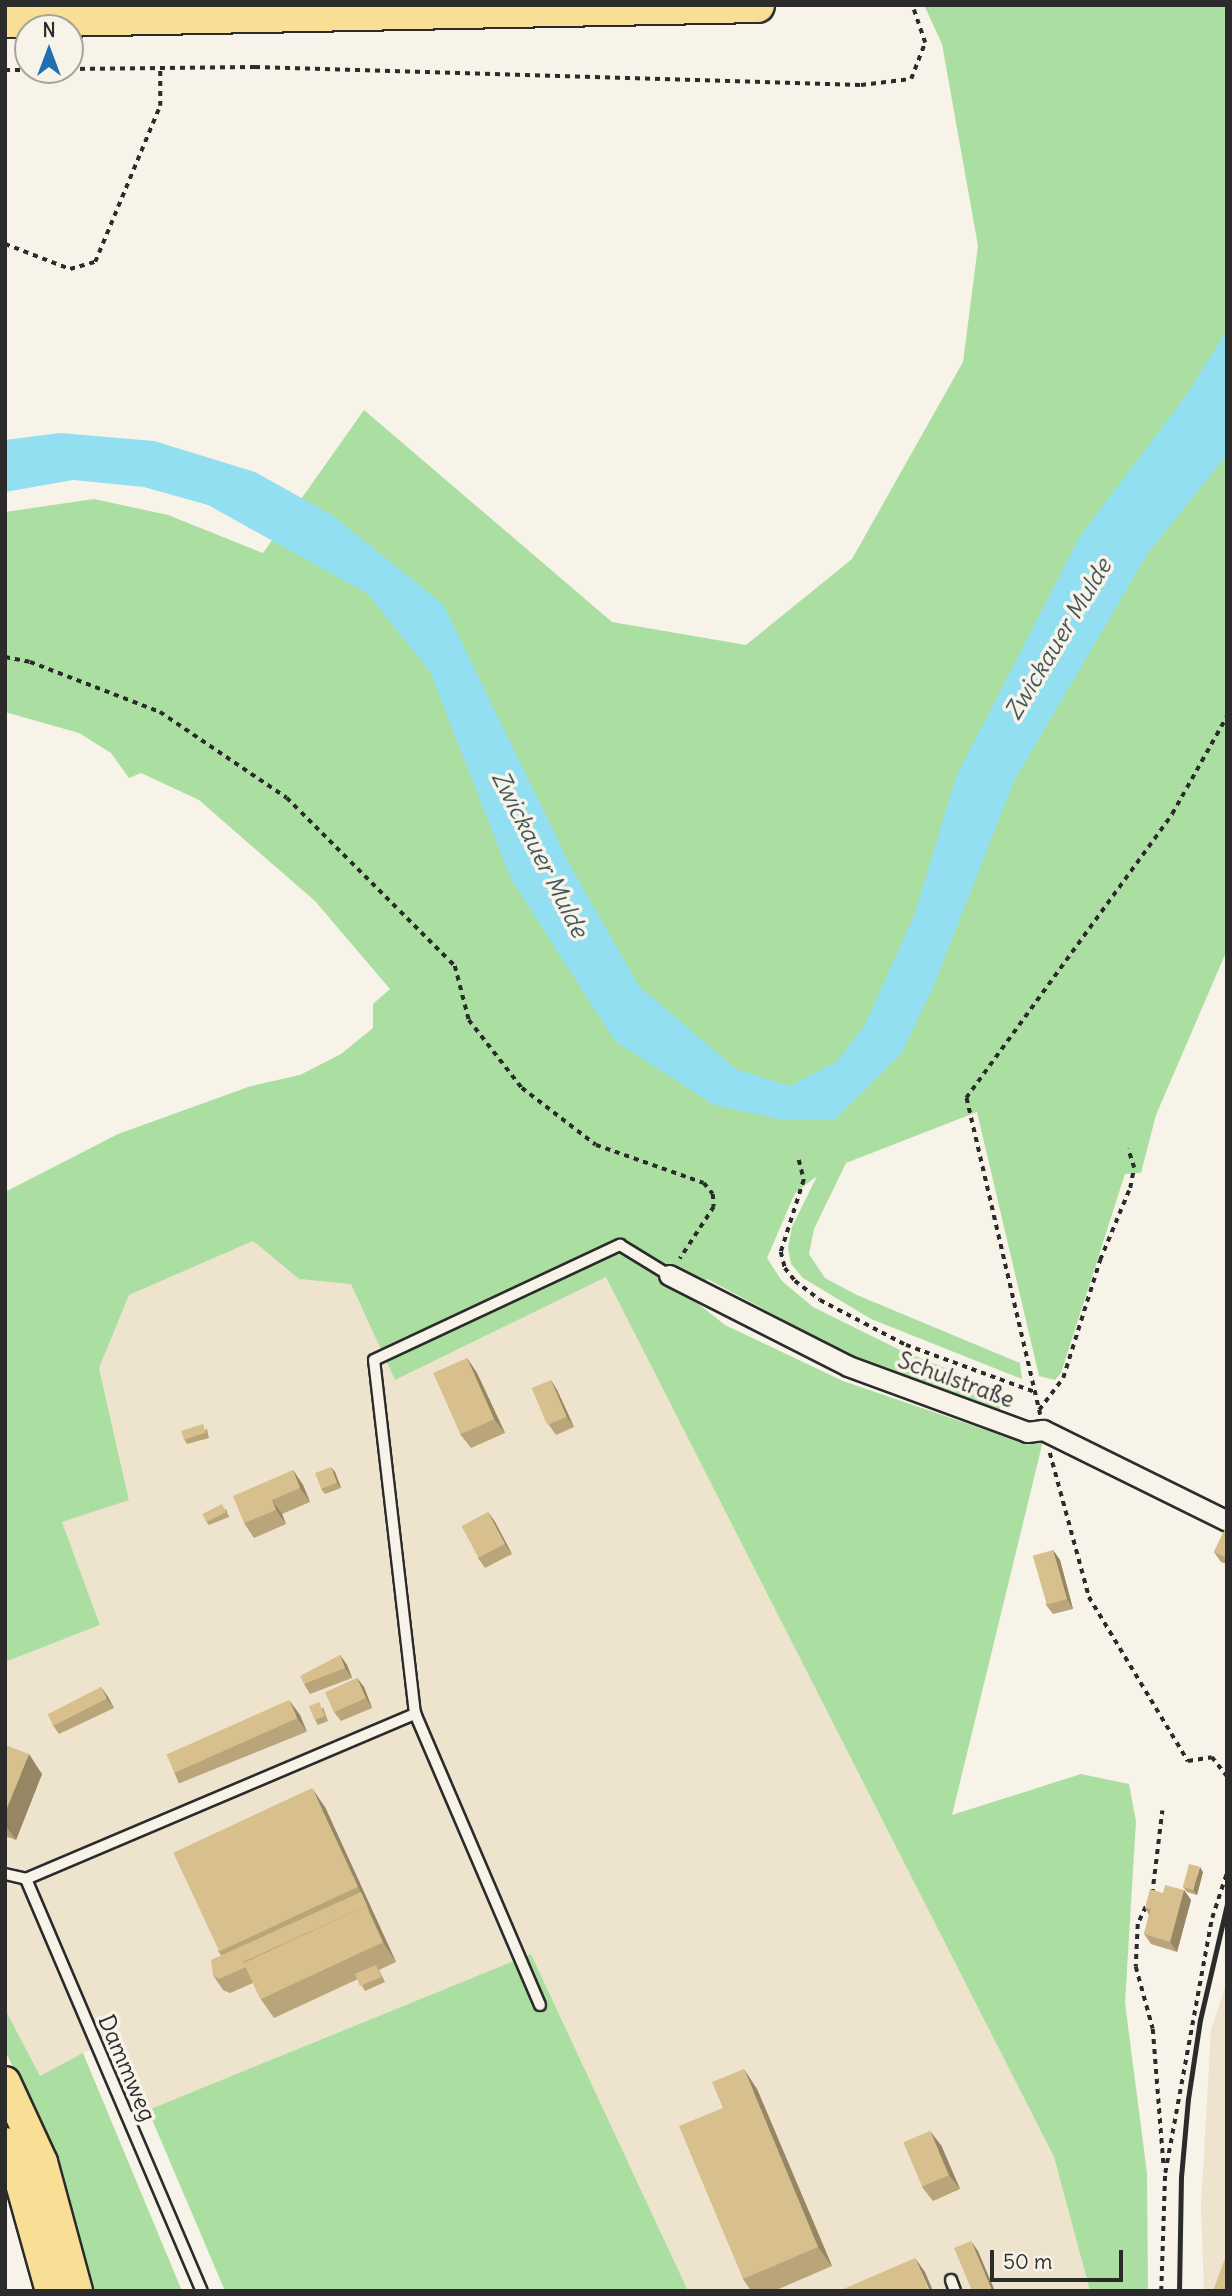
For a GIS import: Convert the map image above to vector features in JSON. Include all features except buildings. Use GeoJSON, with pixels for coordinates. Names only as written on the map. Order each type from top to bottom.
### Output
{"type":"FeatureCollection","features":[{"type":"Feature","properties":{"kind":"highway"},"geometry":{"type":"LineString","coordinates":[[5,20],[757,5]]}},
{"type":"Feature","properties":{"kind":"main road"},"geometry":{"type":"LineString","coordinates":[[5,2082],[42,2162],[77,2291]]}},
{"type":"Feature","properties":{"kind":"main road"},"geometry":{"type":"LineString","coordinates":[[5,2143],[51,2291]]}},
{"type":"Feature","properties":{"kind":"street","name":"Schulstraße"},"geometry":{"type":"LineString","coordinates":[[670,1275],[848,1366],[1027,1432],[1044,1430],[1227,1521]]}},
{"type":"Feature","properties":{"kind":"lane"},"geometry":{"type":"LineString","coordinates":[[540,2005],[415,1714],[374,1360],[620,1245],[670,1275]]}},
{"type":"Feature","properties":{"kind":"lane"},"geometry":{"type":"LineString","coordinates":[[5,1874],[26,1879],[415,1714]]}},
{"type":"Feature","properties":{"kind":"lane","name":"Dammweg"},"geometry":{"type":"LineString","coordinates":[[26,1879],[202,2291]]}},
{"type":"Feature","properties":{"kind":"path"},"geometry":{"type":"LineString","coordinates":[[84,69],[160,68],[861,85],[911,79],[925,43],[912,5]]}},
{"type":"Feature","properties":{"kind":"path"},"geometry":{"type":"LineString","coordinates":[[5,244],[70,269],[95,261],[160,106],[160,68]]}},
{"type":"Feature","properties":{"kind":"path"},"geometry":{"type":"LineString","coordinates":[[5,657],[30,662],[160,712],[287,798],[455,966],[469,1020],[522,1088],[596,1145],[705,1183],[713,1194],[714,1207],[670,1275]]}},
{"type":"Feature","properties":{"kind":"path"},"geometry":{"type":"LineString","coordinates":[[799,1160],[804,1180],[781,1252],[795,1281],[820,1300],[906,1345],[1035,1392],[966,1098],[1172,814],[1227,716]]}},
{"type":"Feature","properties":{"kind":"path"},"geometry":{"type":"LineString","coordinates":[[1039,1410],[1063,1378],[1100,1260],[1130,1188],[1134,1168],[1128,1149]]}},
{"type":"Feature","properties":{"kind":"path"},"geometry":{"type":"LineString","coordinates":[[1044,1430],[1089,1597],[1188,1761],[1212,1757],[1227,1776]]}},
{"type":"Feature","properties":{"kind":"path"},"geometry":{"type":"LineString","coordinates":[[1161,2291],[1165,2174],[1153,2029],[1136,1967],[1138,1924],[1153,1892],[1162,1811]]}},
{"type":"Feature","properties":{"kind":"path"},"geometry":{"type":"LineString","coordinates":[[1165,2174],[1212,1918],[1227,1872]]}},
{"type":"Feature","properties":{"kind":"shaded area"},"geometry":{"type":"Polygon","coordinates":[[[253,1241],[299,1279],[351,1283],[395,1380],[606,1276],[1054,2157],[1090,2291],[688,2291],[531,1954],[148,2110],[115,2037],[40,2076],[5,2009],[5,1662],[100,1625],[62,1522],[129,1499],[99,1367],[129,1295],[253,1241]]]}},
{"type":"Feature","properties":{"kind":"shaded area"},"geometry":{"type":"Polygon","coordinates":[[[1227,1981],[1227,2291],[1204,2291],[1201,2206],[1211,2030],[1227,1981]]]}},
{"type":"Feature","properties":{"kind":"green space"},"geometry":{"type":"Polygon","coordinates":[[[924,5],[1227,5],[1227,950],[1156,1115],[1141,1173],[1125,1174],[1061,1373],[1055,1380],[1039,1376],[977,1112],[846,1163],[814,1229],[809,1254],[825,1278],[857,1295],[1020,1363],[1022,1379],[871,1319],[803,1278],[791,1264],[788,1248],[792,1227],[817,1176],[795,1193],[767,1258],[782,1281],[813,1307],[900,1350],[991,1386],[1001,1411],[850,1355],[707,1279],[696,1302],[725,1325],[843,1381],[1021,1442],[1043,1441],[952,1815],[1081,1774],[1129,1784],[1136,1821],[1125,2003],[1147,2173],[1148,2291],[1090,2291],[1054,2157],[606,1277],[395,1380],[351,1284],[299,1279],[253,1241],[129,1295],[99,1368],[129,1500],[62,1522],[100,1625],[5,1662],[5,1192],[118,1134],[251,1086],[300,1075],[341,1054],[373,1028],[373,1004],[390,989],[315,901],[199,800],[141,773],[129,778],[111,753],[79,733],[5,712],[5,512],[94,499],[168,515],[263,553],[364,410],[612,622],[746,645],[852,559],[963,362],[978,246],[942,44],[924,5]]]}},
{"type":"Feature","properties":{"kind":"green space"},"geometry":{"type":"Polygon","coordinates":[[[531,1954],[688,2291],[225,2291],[148,2110],[531,1954]]]}},
{"type":"Feature","properties":{"kind":"green space"},"geometry":{"type":"Polygon","coordinates":[[[5,2009],[40,2076],[83,2053],[182,2291],[90,2291],[65,2183],[43,2126],[5,2051],[5,2009]]]}},
{"type":"Feature","properties":{"kind":"water","name":"Zwickauer Mulde"},"geometry":{"type":"Polygon","coordinates":[[[1227,330],[1227,455],[1148,553],[1014,781],[932,990],[901,1054],[835,1119],[784,1120],[714,1105],[615,1041],[511,879],[430,672],[368,594],[208,505],[144,487],[73,480],[5,492],[5,440],[60,433],[154,441],[255,472],[332,515],[443,604],[572,869],[639,986],[736,1069],[790,1086],[837,1061],[865,1025],[915,913],[956,777],[1080,536],[1185,397],[1227,330]]]}},
{"type":"Feature","properties":{"kind":"railway"},"geometry":{"type":"LineString","coordinates":[[1179,2291],[1181,2177],[1188,2099],[1200,2020],[1227,1904]]}}]}
